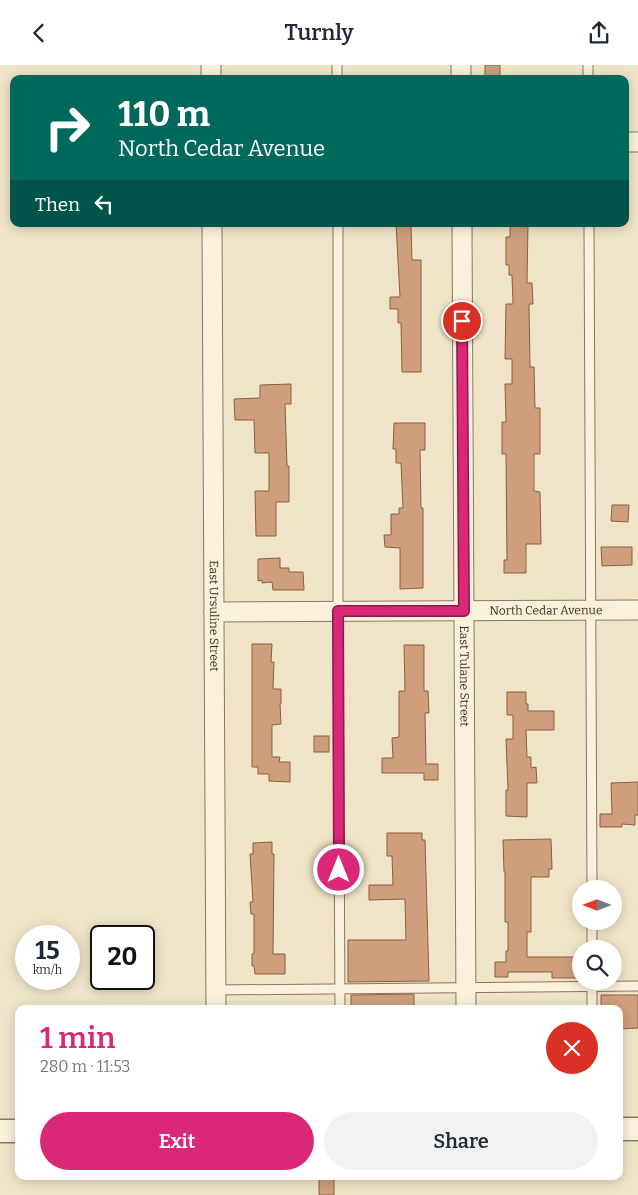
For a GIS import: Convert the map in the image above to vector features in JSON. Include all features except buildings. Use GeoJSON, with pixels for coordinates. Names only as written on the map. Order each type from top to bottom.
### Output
{"type":"FeatureCollection","features":[{"type":"Feature","properties":{"kind":"street","name":"East Ursuline Street"},"geometry":{"type":"LineString","coordinates":[[212,227],[216,1005]]}},
{"type":"Feature","properties":{"kind":"street","name":"East Tulane Street"},"geometry":{"type":"LineString","coordinates":[[462,227],[466,1005]]}},
{"type":"Feature","properties":{"kind":"street","name":"North Cedar Avenue"},"geometry":{"type":"LineString","coordinates":[[214,612],[638,610]]}},
{"type":"Feature","properties":{"kind":"street"},"geometry":{"type":"LineString","coordinates":[[623,1129],[638,1129]]}},
{"type":"Feature","properties":{"kind":"street"},"geometry":{"type":"LineString","coordinates":[[0,1131],[15,1131]]}},
{"type":"Feature","properties":{"kind":"lane"},"geometry":{"type":"LineString","coordinates":[[338,227],[340,1005]]}},
{"type":"Feature","properties":{"kind":"lane"},"geometry":{"type":"LineString","coordinates":[[589,227],[592,880]]}},
{"type":"Feature","properties":{"kind":"lane"},"geometry":{"type":"LineString","coordinates":[[216,990],[572,984]]}},
{"type":"Feature","properties":{"kind":"lane"},"geometry":{"type":"LineString","coordinates":[[622,985],[638,986]]}},
{"type":"Feature","properties":{"kind":"lane"},"geometry":{"type":"LineString","coordinates":[[592,990],[592,1005]]}},
{"type":"Feature","properties":{"kind":"route"},"geometry":{"type":"LineString","coordinates":[[339,870],[338,611],[464,611],[462,321]]}}]}
